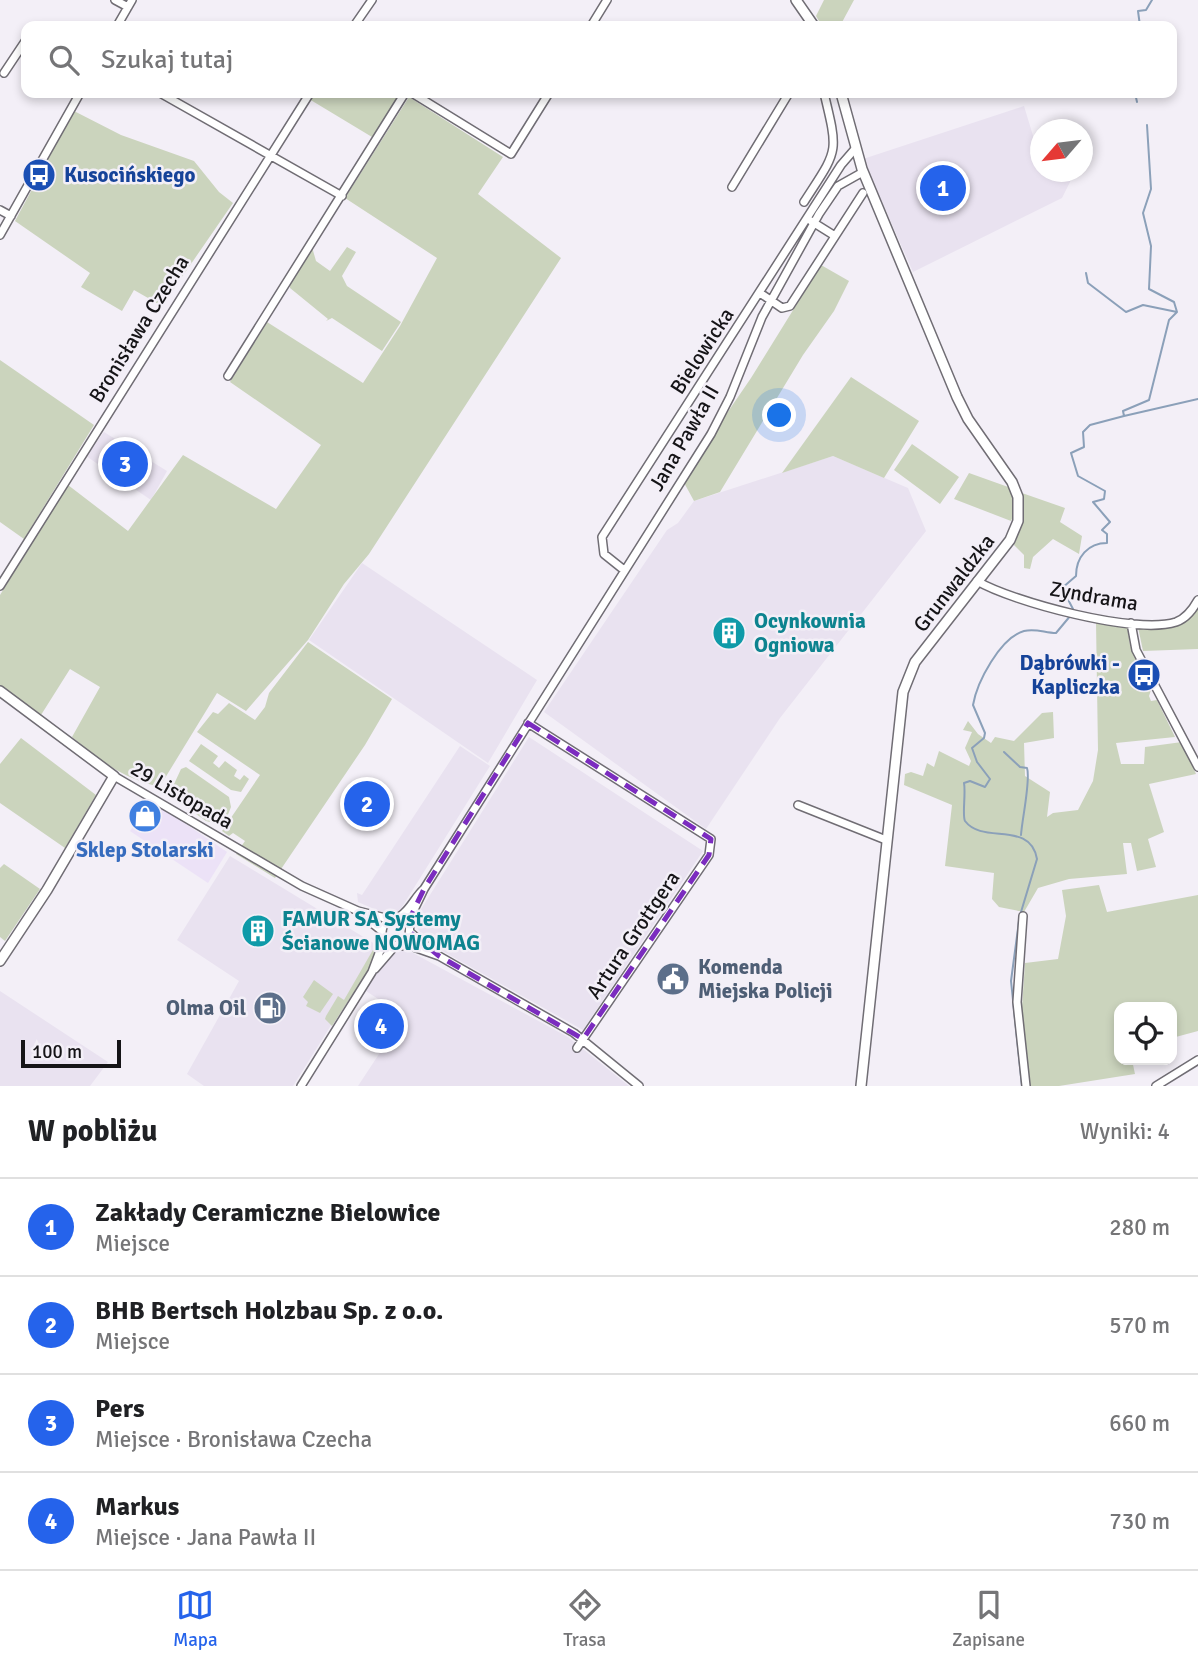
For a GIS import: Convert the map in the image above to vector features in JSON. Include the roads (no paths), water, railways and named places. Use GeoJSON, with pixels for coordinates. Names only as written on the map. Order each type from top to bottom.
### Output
{"type":"FeatureCollection","features":[{"type":"Feature","properties":{"kind":"street"},"geometry":{"type":"LineString","coordinates":[[115,0],[130,4],[120,21]]}},
{"type":"Feature","properties":{"kind":"street"},"geometry":{"type":"LineString","coordinates":[[357,21],[372,0]]}},
{"type":"Feature","properties":{"kind":"street"},"geometry":{"type":"LineString","coordinates":[[594,21],[607,0]]}},
{"type":"Feature","properties":{"kind":"street"},"geometry":{"type":"LineString","coordinates":[[796,0],[811,21]]}},
{"type":"Feature","properties":{"kind":"street"},"geometry":{"type":"LineString","coordinates":[[4,72],[21,47]]}},
{"type":"Feature","properties":{"kind":"street"},"geometry":{"type":"LineString","coordinates":[[0,235],[77,98]]}},
{"type":"Feature","properties":{"kind":"street"},"geometry":{"type":"LineString","coordinates":[[168,98],[342,196]]}},
{"type":"Feature","properties":{"kind":"street","name":"Bronisława Czecha"},"geometry":{"type":"LineString","coordinates":[[0,586],[267,156],[307,98]]}},
{"type":"Feature","properties":{"kind":"street"},"geometry":{"type":"LineString","coordinates":[[228,376],[402,98]]}},
{"type":"Feature","properties":{"kind":"street"},"geometry":{"type":"LineString","coordinates":[[420,98],[511,154],[546,98]]}},
{"type":"Feature","properties":{"kind":"street"},"geometry":{"type":"LineString","coordinates":[[732,187],[786,98]]}},
{"type":"Feature","properties":{"kind":"street"},"geometry":{"type":"LineString","coordinates":[[804,202],[832,158],[835,148],[825,98]]}},
{"type":"Feature","properties":{"kind":"street","name":"Grunwaldzka"},"geometry":{"type":"LineString","coordinates":[[842,98],[854,150],[963,411],[1012,482],[1018,497],[1019,513],[1015,530],[915,662],[908,677],[899,718],[861,1086]]}},
{"type":"Feature","properties":{"kind":"street","name":"Bielowicka"},"geometry":{"type":"LineString","coordinates":[[624,570],[604,554],[602,537],[760,293],[811,221],[854,150]]}},
{"type":"Feature","properties":{"kind":"street","name":"Jana Pawła II"},"geometry":{"type":"LineString","coordinates":[[411,929],[424,889],[719,420],[770,300],[811,221],[838,187],[863,173]]}},
{"type":"Feature","properties":{"kind":"street"},"geometry":{"type":"LineString","coordinates":[[760,293],[782,308],[790,306],[863,193]]}},
{"type":"Feature","properties":{"kind":"street"},"geometry":{"type":"LineString","coordinates":[[0,210],[10,216]]}},
{"type":"Feature","properties":{"kind":"street"},"geometry":{"type":"LineString","coordinates":[[811,221],[835,236]]}},
{"type":"Feature","properties":{"kind":"street","name":"Zyndrama"},"geometry":{"type":"LineString","coordinates":[[977,582],[994,591],[1071,612],[1130,623],[1175,622],[1192,611],[1198,600]]}},
{"type":"Feature","properties":{"kind":"street"},"geometry":{"type":"LineString","coordinates":[[1130,623],[1136,650],[1198,767]]}},
{"type":"Feature","properties":{"kind":"street","name":"29 Listopada"},"geometry":{"type":"LineString","coordinates":[[0,691],[114,776],[302,886],[358,911],[393,918]]}},
{"type":"Feature","properties":{"kind":"street","name":"Artura Grottgera"},"geometry":{"type":"LineString","coordinates":[[528,723],[711,839],[709,855],[577,1048]]}},
{"type":"Feature","properties":{"kind":"street"},"geometry":{"type":"LineString","coordinates":[[0,961],[47,890],[114,776]]}},
{"type":"Feature","properties":{"kind":"street"},"geometry":{"type":"LineString","coordinates":[[798,805],[886,840]]}},
{"type":"Feature","properties":{"kind":"street","name":"Jana Pawła II"},"geometry":{"type":"LineString","coordinates":[[393,918],[424,889]]}},
{"type":"Feature","properties":{"kind":"street","name":"29 Listopada"},"geometry":{"type":"LineString","coordinates":[[358,911],[382,931]]}},
{"type":"Feature","properties":{"kind":"street"},"geometry":{"type":"LineString","coordinates":[[1023,916],[1017,1002],[1026,1086]]}},
{"type":"Feature","properties":{"kind":"street"},"geometry":{"type":"LineString","coordinates":[[372,972],[384,940],[382,931],[393,918],[411,929],[439,956]]}},
{"type":"Feature","properties":{"kind":"street"},"geometry":{"type":"LineString","coordinates":[[404,944],[411,929]]}},
{"type":"Feature","properties":{"kind":"street"},"geometry":{"type":"LineString","coordinates":[[384,940],[394,947]]}},
{"type":"Feature","properties":{"kind":"street"},"geometry":{"type":"LineString","coordinates":[[301,1086],[372,972],[394,947],[404,944],[439,956],[583,1039],[639,1086]]}},
{"type":"Feature","properties":{"kind":"street"},"geometry":{"type":"LineString","coordinates":[[1156,1086],[1198,1060]]}},
{"type":"Feature","properties":{"kind":"waterway"},"geometry":{"type":"LineString","coordinates":[[1139,21],[1138,11],[1146,10],[1152,0]]}},
{"type":"Feature","properties":{"kind":"waterway"},"geometry":{"type":"LineString","coordinates":[[1136,98],[1137,102]]}},
{"type":"Feature","properties":{"kind":"waterway"},"geometry":{"type":"LineString","coordinates":[[1073,609],[1062,588],[1076,576],[1078,563],[1084,552],[1094,545],[1107,543],[1107,534],[1102,530],[1110,522],[1093,502],[1104,499],[1105,491],[1078,476],[1071,453],[1084,447],[1083,432],[1090,425],[1124,416],[1123,411],[1149,400],[1169,320],[1177,312],[1174,302],[1149,289],[1151,246],[1143,213],[1151,189],[1147,125]]}},
{"type":"Feature","properties":{"kind":"waterway"},"geometry":{"type":"LineString","coordinates":[[1086,273],[1088,283],[1126,312],[1143,305],[1177,312]]}},
{"type":"Feature","properties":{"kind":"waterway"},"geometry":{"type":"LineString","coordinates":[[1124,416],[1198,399]]}},
{"type":"Feature","properties":{"kind":"waterway"},"geometry":{"type":"LineString","coordinates":[[1021,912],[1037,859],[1033,847],[1016,836],[983,832],[973,828],[964,818],[964,783],[970,781],[985,787],[990,779],[977,762],[972,748],[984,738],[985,733],[973,705],[985,673],[1006,642],[1024,631],[1056,633],[1071,615]]}},
{"type":"Feature","properties":{"kind":"waterway"},"geometry":{"type":"LineString","coordinates":[[1004,752],[1020,767],[1027,768],[1021,835]]}},
{"type":"Feature","properties":{"kind":"waterway"},"geometry":{"type":"LineString","coordinates":[[1019,921],[1011,981],[1022,1086]]}},
{"type":"Feature","properties":{"kind":"place","name":"Kusocińskiego"},"geometry":{"type":"Point","coordinates":[39,175]}},
{"type":"Feature","properties":{"kind":"place","name":"Zakłady Ceramiczne Bielowice"},"geometry":{"type":"Point","coordinates":[943,188]}},
{"type":"Feature","properties":{"kind":"place","name":"Pers"},"geometry":{"type":"Point","coordinates":[125,464]}},
{"type":"Feature","properties":{"kind":"place","name":"Ocynkownia Ogniowa"},"geometry":{"type":"Point","coordinates":[729,633]}},
{"type":"Feature","properties":{"kind":"place","name":"Dąbrówki - Kapliczka"},"geometry":{"type":"Point","coordinates":[1144,675]}},
{"type":"Feature","properties":{"kind":"place","name":"BHB Bertsch Holzbau Sp. z o.o."},"geometry":{"type":"Point","coordinates":[367,804]}},
{"type":"Feature","properties":{"kind":"place","name":"Sklep Stolarski"},"geometry":{"type":"Point","coordinates":[145,816]}},
{"type":"Feature","properties":{"kind":"place","name":"FAMUR SA Systemy Ścianowe NOWOMAG"},"geometry":{"type":"Point","coordinates":[258,931]}},
{"type":"Feature","properties":{"kind":"place","name":"Komenda Miejska Policji"},"geometry":{"type":"Point","coordinates":[673,979]}},
{"type":"Feature","properties":{"kind":"place","name":"Olma Oil"},"geometry":{"type":"Point","coordinates":[270,1008]}},
{"type":"Feature","properties":{"kind":"place","name":"Markus"},"geometry":{"type":"Point","coordinates":[381,1026]}}]}
